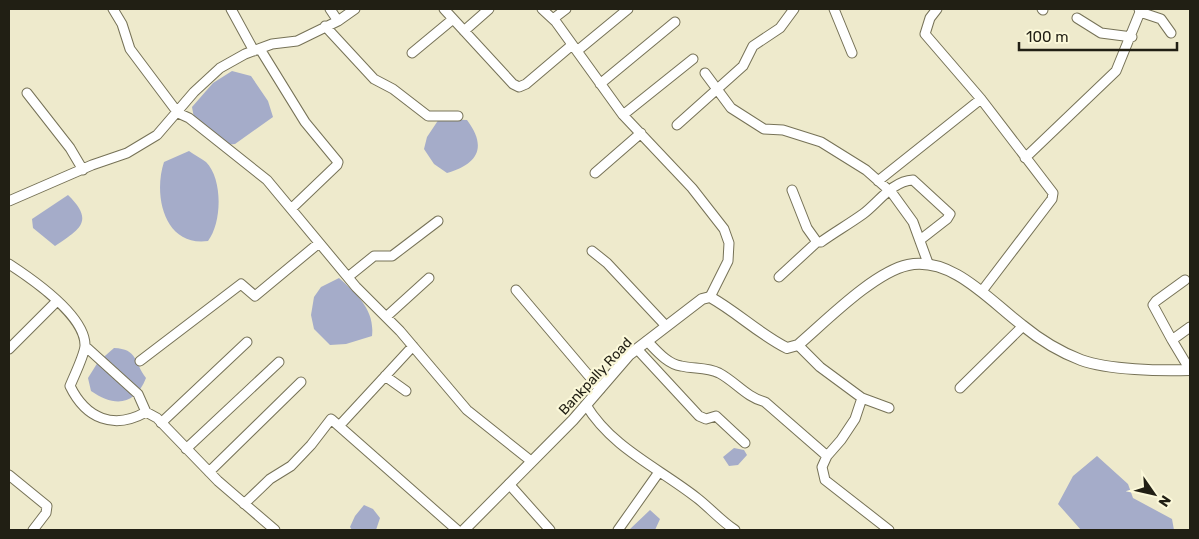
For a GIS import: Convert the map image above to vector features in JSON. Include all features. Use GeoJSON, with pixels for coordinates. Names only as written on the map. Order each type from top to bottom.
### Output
{"type":"FeatureCollection","features":[{"type":"Feature","properties":{"kind":"street"},"geometry":{"type":"LineString","coordinates":[[113,9],[122,24],[130,49],[178,114],[189,118],[230,153],[247,163],[266,180],[348,277],[413,346],[467,410],[531,461]]}},
{"type":"Feature","properties":{"kind":"street"},"geometry":{"type":"LineString","coordinates":[[231,9],[305,122],[338,162],[291,209]]}},
{"type":"Feature","properties":{"kind":"street"},"geometry":{"type":"LineString","coordinates":[[330,9],[338,21]]}},
{"type":"Feature","properties":{"kind":"street"},"geometry":{"type":"LineString","coordinates":[[9,201],[92,165],[127,153],[157,135],[178,114],[194,92],[220,68],[272,44],[297,40],[338,21],[355,9]]}},
{"type":"Feature","properties":{"kind":"street"},"geometry":{"type":"LineString","coordinates":[[444,9],[512,84],[519,86],[526,84],[628,9]]}},
{"type":"Feature","properties":{"kind":"street"},"geometry":{"type":"LineString","coordinates":[[464,31],[489,9]]}},
{"type":"Feature","properties":{"kind":"street"},"geometry":{"type":"LineString","coordinates":[[542,9],[553,19],[623,115],[692,188],[724,229],[729,243],[728,261],[710,297],[732,310],[767,338],[787,348],[798,345],[877,279],[907,265],[928,264],[946,270],[982,291],[1023,326],[1058,349],[1081,360],[1102,365],[1190,370]]}},
{"type":"Feature","properties":{"kind":"street"},"geometry":{"type":"LineString","coordinates":[[553,19],[566,9]]}},
{"type":"Feature","properties":{"kind":"street"},"geometry":{"type":"LineString","coordinates":[[676,125],[743,66],[753,46],[780,28],[794,9]]}},
{"type":"Feature","properties":{"kind":"street"},"geometry":{"type":"LineString","coordinates":[[834,9],[852,53]]}},
{"type":"Feature","properties":{"kind":"street"},"geometry":{"type":"LineString","coordinates":[[937,9],[930,18],[925,34],[981,99],[1050,188],[1052,200],[982,291]]}},
{"type":"Feature","properties":{"kind":"street"},"geometry":{"type":"LineString","coordinates":[[1025,158],[1116,71],[1132,37],[1140,11],[1161,19],[1171,33]]}},
{"type":"Feature","properties":{"kind":"street"},"geometry":{"type":"LineString","coordinates":[[412,53],[453,18]]}},
{"type":"Feature","properties":{"kind":"street"},"geometry":{"type":"LineString","coordinates":[[1077,18],[1101,33],[1132,37]]}},
{"type":"Feature","properties":{"kind":"street"},"geometry":{"type":"LineString","coordinates":[[600,84],[675,22]]}},
{"type":"Feature","properties":{"kind":"street"},"geometry":{"type":"LineString","coordinates":[[325,26],[374,78],[393,89],[428,116],[458,116]]}},
{"type":"Feature","properties":{"kind":"street"},"geometry":{"type":"LineString","coordinates":[[623,115],[693,59]]}},
{"type":"Feature","properties":{"kind":"street"},"geometry":{"type":"LineString","coordinates":[[705,73],[730,108],[764,129],[783,130],[821,142],[866,170],[889,190],[913,222],[928,264]]}},
{"type":"Feature","properties":{"kind":"street"},"geometry":{"type":"LineString","coordinates":[[27,93],[70,148],[83,170]]}},
{"type":"Feature","properties":{"kind":"street"},"geometry":{"type":"LineString","coordinates":[[878,181],[981,99]]}},
{"type":"Feature","properties":{"kind":"street"},"geometry":{"type":"LineString","coordinates":[[595,172],[641,133]]}},
{"type":"Feature","properties":{"kind":"street"},"geometry":{"type":"LineString","coordinates":[[779,277],[817,242],[821,242],[864,214],[889,190],[908,180],[913,180],[948,210],[950,214],[947,219],[920,240]]}},
{"type":"Feature","properties":{"kind":"street"},"geometry":{"type":"LineString","coordinates":[[792,190],[807,228],[817,242]]}},
{"type":"Feature","properties":{"kind":"street"},"geometry":{"type":"LineString","coordinates":[[348,277],[374,256],[392,256],[438,221]]}},
{"type":"Feature","properties":{"kind":"street"},"geometry":{"type":"LineString","coordinates":[[140,361],[241,284],[255,296],[319,243]]}},
{"type":"Feature","properties":{"kind":"street"},"geometry":{"type":"LineString","coordinates":[[592,251],[607,263],[666,326]]}},
{"type":"Feature","properties":{"kind":"street"},"geometry":{"type":"LineString","coordinates":[[9,264],[68,308],[79,326],[85,346],[138,394],[146,412],[161,423],[209,472],[275,530]]}},
{"type":"Feature","properties":{"kind":"street"},"geometry":{"type":"LineString","coordinates":[[386,317],[429,278]]}},
{"type":"Feature","properties":{"kind":"street"},"geometry":{"type":"LineString","coordinates":[[1185,280],[1153,305],[1190,370]]}},
{"type":"Feature","properties":{"kind":"street"},"geometry":{"type":"LineString","coordinates":[[516,290],[600,389]]}},
{"type":"Feature","properties":{"kind":"street","name":"Bankpally Road"},"geometry":{"type":"LineString","coordinates":[[464,530],[586,405],[637,348],[702,299],[710,297]]}},
{"type":"Feature","properties":{"kind":"street"},"geometry":{"type":"LineString","coordinates":[[9,349],[57,301]]}},
{"type":"Feature","properties":{"kind":"street"},"geometry":{"type":"LineString","coordinates":[[960,388],[1023,326]]}},
{"type":"Feature","properties":{"kind":"street"},"geometry":{"type":"LineString","coordinates":[[1172,340],[1190,327]]}},
{"type":"Feature","properties":{"kind":"street"},"geometry":{"type":"LineString","coordinates":[[647,341],[667,359],[679,366],[707,369],[720,374],[753,399],[765,402],[827,456]]}},
{"type":"Feature","properties":{"kind":"street"},"geometry":{"type":"LineString","coordinates":[[161,423],[247,342]]}},
{"type":"Feature","properties":{"kind":"street"},"geometry":{"type":"LineString","coordinates":[[798,345],[820,367],[862,398],[889,408]]}},
{"type":"Feature","properties":{"kind":"street"},"geometry":{"type":"LineString","coordinates":[[85,346],[70,386],[78,403],[110,421],[131,420],[146,412]]}},
{"type":"Feature","properties":{"kind":"street"},"geometry":{"type":"LineString","coordinates":[[340,424],[413,346]]}},
{"type":"Feature","properties":{"kind":"street"},"geometry":{"type":"LineString","coordinates":[[637,348],[700,416],[706,419],[716,416],[745,443]]}},
{"type":"Feature","properties":{"kind":"street"},"geometry":{"type":"LineString","coordinates":[[186,449],[279,362]]}},
{"type":"Feature","properties":{"kind":"street"},"geometry":{"type":"LineString","coordinates":[[385,376],[406,391]]}},
{"type":"Feature","properties":{"kind":"street"},"geometry":{"type":"LineString","coordinates":[[209,472],[301,382]]}},
{"type":"Feature","properties":{"kind":"street"},"geometry":{"type":"LineString","coordinates":[[862,398],[854,419],[841,440],[827,456],[822,468],[825,480],[889,530]]}},
{"type":"Feature","properties":{"kind":"street"},"geometry":{"type":"LineString","coordinates":[[586,405],[595,421],[635,456],[697,498],[735,530]]}},
{"type":"Feature","properties":{"kind":"street"},"geometry":{"type":"LineString","coordinates":[[244,504],[270,479],[291,466],[311,445],[330,418],[340,424],[457,530]]}},
{"type":"Feature","properties":{"kind":"street"},"geometry":{"type":"LineString","coordinates":[[618,530],[659,472]]}},
{"type":"Feature","properties":{"kind":"street"},"geometry":{"type":"LineString","coordinates":[[9,475],[47,506],[46,513],[33,530]]}},
{"type":"Feature","properties":{"kind":"street"},"geometry":{"type":"LineString","coordinates":[[509,484],[550,530]]}},
{"type":"Feature","properties":{"kind":"water"},"geometry":{"type":"Polygon","coordinates":[[[232,71],[251,76],[268,101],[273,117],[235,144],[225,145],[194,118],[192,107],[213,83],[232,71]]]}},
{"type":"Feature","properties":{"kind":"water"},"geometry":{"type":"Polygon","coordinates":[[[439,119],[467,120],[477,139],[478,147],[472,160],[466,165],[447,173],[434,164],[424,149],[427,137],[439,119]]]}},
{"type":"Feature","properties":{"kind":"water"},"geometry":{"type":"Polygon","coordinates":[[[189,151],[206,162],[212,170],[218,190],[218,213],[213,233],[208,241],[193,241],[181,236],[165,216],[161,203],[161,175],[164,162],[189,151]]]}},
{"type":"Feature","properties":{"kind":"water"},"geometry":{"type":"Polygon","coordinates":[[[68,195],[81,212],[81,225],[55,246],[33,228],[32,219],[68,195]]]}},
{"type":"Feature","properties":{"kind":"water"},"geometry":{"type":"Polygon","coordinates":[[[339,278],[352,290],[368,310],[371,318],[372,336],[346,344],[330,345],[314,329],[311,315],[314,297],[321,287],[339,278]]]}},
{"type":"Feature","properties":{"kind":"water"},"geometry":{"type":"Polygon","coordinates":[[[114,348],[122,349],[132,354],[146,378],[136,394],[130,399],[123,401],[108,400],[91,391],[88,378],[98,362],[114,348]]]}},
{"type":"Feature","properties":{"kind":"water"},"geometry":{"type":"Polygon","coordinates":[[[734,448],[744,450],[747,455],[738,465],[729,466],[723,457],[734,448]]]}},
{"type":"Feature","properties":{"kind":"water"},"geometry":{"type":"Polygon","coordinates":[[[1097,456],[1128,484],[1133,498],[1172,519],[1174,530],[1081,530],[1058,504],[1073,476],[1097,456]]]}},
{"type":"Feature","properties":{"kind":"water"},"geometry":{"type":"Polygon","coordinates":[[[364,505],[373,509],[380,518],[376,530],[352,530],[350,527],[355,516],[364,505]]]}},
{"type":"Feature","properties":{"kind":"water"},"geometry":{"type":"Polygon","coordinates":[[[650,510],[660,519],[655,530],[629,530],[650,510]]]}}]}
